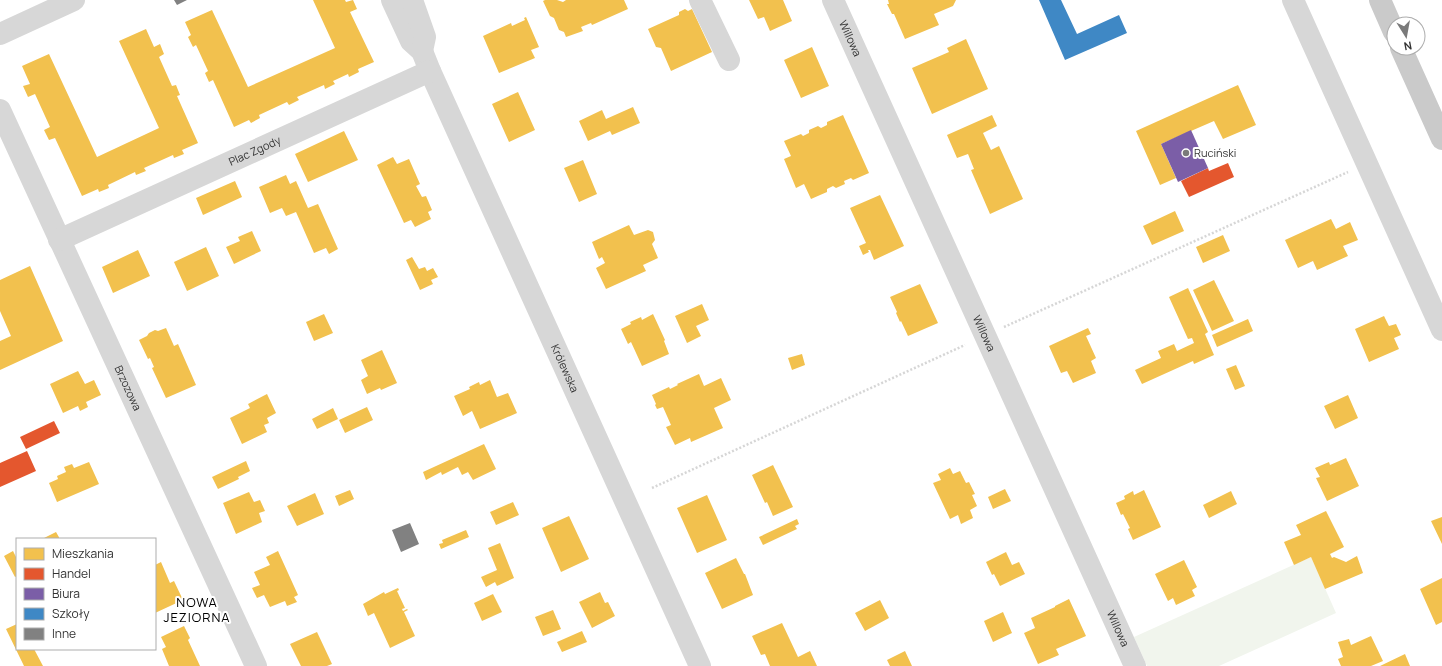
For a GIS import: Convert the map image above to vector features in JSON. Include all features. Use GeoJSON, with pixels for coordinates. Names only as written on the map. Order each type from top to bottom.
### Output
{"type":"FeatureCollection","features":[{"type":"Feature","properties":{"kind":"main road"},"geometry":{"type":"LineString","coordinates":[[1380,0],[1387,16]]}},
{"type":"Feature","properties":{"kind":"main road"},"geometry":{"type":"LineString","coordinates":[[1405,56],[1442,139]]}},
{"type":"Feature","properties":{"kind":"street"},"geometry":{"type":"LineString","coordinates":[[0,34],[74,0]]}},
{"type":"Feature","properties":{"kind":"street"},"geometry":{"type":"LineString","coordinates":[[392,0],[411,41],[422,51],[430,71]]}},
{"type":"Feature","properties":{"kind":"street"},"geometry":{"type":"LineString","coordinates":[[412,0],[425,37],[422,51]]}},
{"type":"Feature","properties":{"kind":"street"},"geometry":{"type":"LineString","coordinates":[[700,0],[729,60]]}},
{"type":"Feature","properties":{"kind":"street","name":"Willowa"},"geometry":{"type":"LineString","coordinates":[[833,0],[1134,666]]}},
{"type":"Feature","properties":{"kind":"street"},"geometry":{"type":"LineString","coordinates":[[1293,0],[1442,330]]}},
{"type":"Feature","properties":{"kind":"street","name":"Plac Zgody"},"geometry":{"type":"LineString","coordinates":[[59,240],[430,71]]}},
{"type":"Feature","properties":{"kind":"street","name":"Królewska"},"geometry":{"type":"LineString","coordinates":[[430,71],[700,666]]}},
{"type":"Feature","properties":{"kind":"street","name":"Brzozowa"},"geometry":{"type":"LineString","coordinates":[[0,110],[256,666]]}},
{"type":"Feature","properties":{"kind":"path"},"geometry":{"type":"LineString","coordinates":[[652,488],[1366,163]]}},
{"type":"Feature","properties":{"kind":"shaded area"},"geometry":{"type":"Polygon","coordinates":[[[1311,557],[1336,613],[1219,666],[1147,666],[1134,637],[1311,557]]]}},
{"type":"Feature","properties":{"kind":"building: Mieszkania"},"geometry":{"type":"Polygon","coordinates":[[[313,0],[345,0],[346,2],[353,0],[357,9],[350,12],[374,62],[358,69],[359,72],[349,77],[348,74],[333,81],[335,84],[325,89],[324,85],[297,97],[299,100],[289,105],[287,102],[259,115],[260,118],[251,123],[249,120],[234,127],[213,80],[209,82],[205,73],[208,71],[196,45],[193,47],[188,37],[191,35],[185,22],[212,10],[248,87],[335,48],[313,0]]]}},
{"type":"Feature","properties":{"kind":"building: Mieszkania"},"geometry":{"type":"Polygon","coordinates":[[[557,0],[563,2],[566,0],[624,0],[628,9],[592,25],[591,23],[581,27],[583,31],[566,37],[564,32],[559,30],[554,18],[550,16],[543,1],[557,0]]]}},
{"type":"Feature","properties":{"kind":"building: Mieszkania"},"geometry":{"type":"Polygon","coordinates":[[[749,0],[783,0],[792,21],[770,31],[764,17],[758,19],[749,0]]]}},
{"type":"Feature","properties":{"kind":"building: Mieszkania"},"geometry":{"type":"Polygon","coordinates":[[[888,0],[956,0],[953,6],[934,14],[939,25],[905,39],[894,14],[892,14],[887,4],[889,4],[888,0]]]}},
{"type":"Feature","properties":{"kind":"building: Mieszkania"},"geometry":{"type":"Polygon","coordinates":[[[685,9],[688,11],[692,9],[712,52],[671,71],[661,48],[656,47],[648,29],[679,15],[679,12],[685,9]]]}},
{"type":"Feature","properties":{"kind":"building: Mieszkania"},"geometry":{"type":"Polygon","coordinates":[[[526,17],[539,47],[531,50],[535,58],[499,73],[483,36],[511,23],[512,26],[525,20],[524,18],[526,17]]]}},
{"type":"Feature","properties":{"kind":"building: Mieszkania"},"geometry":{"type":"Polygon","coordinates":[[[146,29],[154,47],[160,44],[164,54],[159,57],[172,86],[176,85],[180,95],[177,96],[198,143],[182,150],[184,154],[174,158],[173,155],[144,168],[146,171],[136,175],[135,172],[108,185],[109,188],[99,192],[98,189],[82,196],[55,138],[49,140],[44,130],[50,127],[35,94],[28,97],[23,86],[30,84],[22,66],[49,54],[97,157],[159,128],[119,41],[146,29]]]}},
{"type":"Feature","properties":{"kind":"building: Mieszkania"},"geometry":{"type":"Polygon","coordinates":[[[966,39],[988,89],[932,114],[912,68],[949,52],[947,48],[966,39]]]}},
{"type":"Feature","properties":{"kind":"building: Mieszkania"},"geometry":{"type":"Polygon","coordinates":[[[812,47],[829,86],[801,98],[784,60],[812,47]]]}},
{"type":"Feature","properties":{"kind":"building: Mieszkania"},"geometry":{"type":"Polygon","coordinates":[[[1238,85],[1256,125],[1223,139],[1214,121],[1161,144],[1176,178],[1160,185],[1136,131],[1238,85]]]}},
{"type":"Feature","properties":{"kind":"building: Mieszkania"},"geometry":{"type":"Polygon","coordinates":[[[518,92],[535,130],[509,142],[492,104],[518,92]]]}},
{"type":"Feature","properties":{"kind":"building: Mieszkania"},"geometry":{"type":"Polygon","coordinates":[[[633,107],[640,123],[612,135],[610,131],[588,141],[579,121],[602,110],[606,119],[633,107]]]}},
{"type":"Feature","properties":{"kind":"building: Mieszkania"},"geometry":{"type":"Polygon","coordinates":[[[843,115],[869,173],[853,180],[851,178],[844,181],[845,184],[836,188],[833,186],[827,189],[827,192],[811,199],[804,184],[796,188],[784,159],[791,156],[784,141],[801,134],[803,136],[809,133],[809,130],[818,126],[821,128],[827,125],[827,122],[843,115]]]}},
{"type":"Feature","properties":{"kind":"building: Mieszkania"},"geometry":{"type":"Polygon","coordinates":[[[992,115],[997,126],[983,133],[991,150],[999,146],[1023,199],[990,214],[971,170],[974,169],[968,154],[957,158],[947,135],[992,115]]]}},
{"type":"Feature","properties":{"kind":"building: Mieszkania"},"geometry":{"type":"Polygon","coordinates":[[[344,131],[358,160],[308,182],[295,154],[344,131]]]}},
{"type":"Feature","properties":{"kind":"building: Mieszkania"},"geometry":{"type":"Polygon","coordinates":[[[393,157],[397,164],[409,159],[420,184],[416,186],[422,197],[426,196],[432,210],[428,212],[431,219],[415,227],[411,220],[404,223],[377,165],[393,157]]]}},
{"type":"Feature","properties":{"kind":"building: Mieszkania"},"geometry":{"type":"Polygon","coordinates":[[[583,160],[597,194],[579,202],[564,168],[583,160]]]}},
{"type":"Feature","properties":{"kind":"building: Mieszkania"},"geometry":{"type":"Polygon","coordinates":[[[286,175],[290,184],[296,181],[308,208],[318,204],[338,249],[329,254],[326,248],[314,253],[296,212],[286,216],[282,208],[270,213],[259,187],[286,175]]]}},
{"type":"Feature","properties":{"kind":"building: Mieszkania"},"geometry":{"type":"Polygon","coordinates":[[[235,181],[242,197],[203,215],[196,198],[235,181]]]}},
{"type":"Feature","properties":{"kind":"building: Mieszkania"},"geometry":{"type":"Polygon","coordinates":[[[880,195],[904,246],[874,260],[870,250],[863,255],[859,246],[866,243],[850,208],[880,195]]]}},
{"type":"Feature","properties":{"kind":"building: Mieszkania"},"geometry":{"type":"Polygon","coordinates":[[[1175,211],[1184,231],[1152,245],[1143,226],[1175,211]]]}},
{"type":"Feature","properties":{"kind":"building: Mieszkania"},"geometry":{"type":"Polygon","coordinates":[[[1331,219],[1336,229],[1350,222],[1358,240],[1343,246],[1348,256],[1317,270],[1313,261],[1298,268],[1285,240],[1331,219]]]}},
{"type":"Feature","properties":{"kind":"building: Mieszkania"},"geometry":{"type":"Polygon","coordinates":[[[629,225],[634,235],[648,230],[653,232],[655,240],[652,244],[658,258],[643,265],[646,271],[606,289],[596,268],[605,263],[602,257],[599,259],[592,242],[629,225]]]}},
{"type":"Feature","properties":{"kind":"building: Mieszkania"},"geometry":{"type":"Polygon","coordinates":[[[252,231],[261,251],[234,264],[226,247],[240,241],[238,237],[252,231]]]}},
{"type":"Feature","properties":{"kind":"building: Mieszkania"},"geometry":{"type":"Polygon","coordinates":[[[1223,235],[1230,251],[1203,263],[1196,247],[1223,235]]]}},
{"type":"Feature","properties":{"kind":"building: Mieszkania"},"geometry":{"type":"Polygon","coordinates":[[[206,247],[219,276],[187,291],[174,262],[206,247]]]}},
{"type":"Feature","properties":{"kind":"building: Mieszkania"},"geometry":{"type":"Polygon","coordinates":[[[138,250],[150,276],[113,293],[102,267],[138,250]]]}},
{"type":"Feature","properties":{"kind":"building: Mieszkania"},"geometry":{"type":"Polygon","coordinates":[[[412,257],[419,269],[425,267],[427,271],[433,268],[438,277],[431,280],[433,284],[420,290],[406,260],[412,257]]]}},
{"type":"Feature","properties":{"kind":"building: Mieszkania"},"geometry":{"type":"Polygon","coordinates":[[[30,266],[63,341],[0,370],[0,341],[11,336],[0,311],[0,280],[30,266]]]}},
{"type":"Feature","properties":{"kind":"building: Mieszkania"},"geometry":{"type":"Polygon","coordinates":[[[1214,280],[1234,321],[1212,331],[1193,290],[1214,280]]]}},
{"type":"Feature","properties":{"kind":"building: Mieszkania"},"geometry":{"type":"Polygon","coordinates":[[[920,284],[938,323],[908,336],[901,321],[900,322],[890,297],[920,284]]]}},
{"type":"Feature","properties":{"kind":"building: Mieszkania"},"geometry":{"type":"Polygon","coordinates":[[[1188,288],[1208,332],[1205,334],[1214,355],[1194,364],[1193,361],[1142,384],[1135,370],[1161,358],[1158,351],[1174,344],[1177,351],[1194,343],[1192,338],[1188,339],[1169,297],[1188,288]]]}},
{"type":"Feature","properties":{"kind":"building: Mieszkania"},"geometry":{"type":"Polygon","coordinates":[[[702,304],[709,320],[696,326],[701,336],[687,343],[675,316],[702,304]]]}},
{"type":"Feature","properties":{"kind":"building: Mieszkania"},"geometry":{"type":"Polygon","coordinates":[[[324,314],[333,333],[314,341],[306,322],[324,314]]]}},
{"type":"Feature","properties":{"kind":"building: Mieszkania"},"geometry":{"type":"Polygon","coordinates":[[[653,314],[665,340],[664,341],[669,354],[642,366],[631,342],[628,344],[621,329],[631,324],[630,322],[641,317],[642,320],[653,314]]]}},
{"type":"Feature","properties":{"kind":"building: Mieszkania"},"geometry":{"type":"Polygon","coordinates":[[[1384,316],[1389,326],[1396,324],[1401,335],[1394,338],[1399,349],[1369,362],[1355,329],[1384,316]]]}},
{"type":"Feature","properties":{"kind":"building: Mieszkania"},"geometry":{"type":"Polygon","coordinates":[[[1248,319],[1253,331],[1217,347],[1212,335],[1248,319]]]}},
{"type":"Feature","properties":{"kind":"building: Mieszkania"},"geometry":{"type":"Polygon","coordinates":[[[166,328],[174,346],[178,344],[196,385],[166,398],[152,368],[154,367],[150,358],[148,359],[139,340],[155,330],[158,331],[166,328]]]}},
{"type":"Feature","properties":{"kind":"building: Mieszkania"},"geometry":{"type":"Polygon","coordinates":[[[1088,328],[1091,334],[1086,336],[1096,358],[1091,361],[1096,373],[1073,383],[1067,371],[1061,373],[1049,346],[1088,328]]]}},
{"type":"Feature","properties":{"kind":"building: Mieszkania"},"geometry":{"type":"Polygon","coordinates":[[[382,350],[397,383],[367,394],[361,380],[368,376],[361,360],[382,350]]]}},
{"type":"Feature","properties":{"kind":"building: Mieszkania"},"geometry":{"type":"Polygon","coordinates":[[[802,354],[805,365],[792,370],[788,358],[802,354]]]}},
{"type":"Feature","properties":{"kind":"building: Mieszkania"},"geometry":{"type":"Polygon","coordinates":[[[1236,365],[1245,386],[1235,390],[1226,369],[1236,365]]]}},
{"type":"Feature","properties":{"kind":"building: Mieszkania"},"geometry":{"type":"Polygon","coordinates":[[[78,371],[85,384],[94,380],[101,395],[86,402],[88,407],[80,411],[78,406],[63,413],[50,384],[78,371]]]}},
{"type":"Feature","properties":{"kind":"building: Mieszkania"},"geometry":{"type":"Polygon","coordinates":[[[699,374],[704,386],[721,378],[731,400],[714,408],[723,428],[691,442],[690,438],[675,445],[666,427],[671,425],[663,407],[657,409],[652,395],[669,387],[670,389],[678,385],[677,384],[699,374]]]}},
{"type":"Feature","properties":{"kind":"building: Mieszkania"},"geometry":{"type":"Polygon","coordinates":[[[490,380],[497,397],[508,393],[517,413],[480,429],[472,411],[463,416],[454,396],[470,389],[469,387],[479,382],[480,385],[490,380]]]}},
{"type":"Feature","properties":{"kind":"building: Mieszkania"},"geometry":{"type":"Polygon","coordinates":[[[267,394],[276,413],[267,418],[269,423],[264,425],[267,432],[242,444],[230,418],[250,408],[248,404],[267,394]]]}},
{"type":"Feature","properties":{"kind":"building: Mieszkania"},"geometry":{"type":"Polygon","coordinates":[[[1348,395],[1358,418],[1335,429],[1324,406],[1348,395]]]}},
{"type":"Feature","properties":{"kind":"building: Mieszkania"},"geometry":{"type":"Polygon","coordinates":[[[367,407],[373,420],[345,433],[339,420],[367,407]]]}},
{"type":"Feature","properties":{"kind":"building: Mieszkania"},"geometry":{"type":"Polygon","coordinates":[[[333,408],[338,419],[317,429],[312,419],[333,408]]]}},
{"type":"Feature","properties":{"kind":"building: Mieszkania"},"geometry":{"type":"Polygon","coordinates":[[[484,444],[496,469],[473,480],[468,472],[462,475],[458,467],[442,475],[441,472],[426,480],[423,472],[484,444]]]}},
{"type":"Feature","properties":{"kind":"building: Mieszkania"},"geometry":{"type":"Polygon","coordinates":[[[1346,458],[1359,486],[1327,501],[1316,478],[1320,477],[1315,468],[1329,462],[1330,465],[1346,458]]]}},
{"type":"Feature","properties":{"kind":"building: Mieszkania"},"geometry":{"type":"Polygon","coordinates":[[[246,461],[250,471],[238,477],[239,479],[218,489],[212,477],[246,461]]]}},
{"type":"Feature","properties":{"kind":"building: Mieszkania"},"geometry":{"type":"Polygon","coordinates":[[[89,462],[99,484],[57,502],[49,483],[58,479],[57,476],[66,472],[64,467],[72,464],[74,468],[89,462]]]}},
{"type":"Feature","properties":{"kind":"building: Mieszkania"},"geometry":{"type":"Polygon","coordinates":[[[773,465],[793,507],[773,516],[752,475],[773,465]]]}},
{"type":"Feature","properties":{"kind":"building: Mieszkania"},"geometry":{"type":"Polygon","coordinates":[[[950,468],[953,474],[960,471],[966,483],[969,482],[975,494],[972,495],[977,506],[970,510],[973,518],[961,524],[958,515],[950,519],[933,483],[941,480],[938,474],[950,468]]]}},
{"type":"Feature","properties":{"kind":"building: Mieszkania"},"geometry":{"type":"Polygon","coordinates":[[[1005,489],[1011,501],[993,509],[988,497],[1005,489]]]}},
{"type":"Feature","properties":{"kind":"building: Mieszkania"},"geometry":{"type":"Polygon","coordinates":[[[350,490],[354,499],[339,506],[335,496],[350,490]]]}},
{"type":"Feature","properties":{"kind":"building: Mieszkania"},"geometry":{"type":"Polygon","coordinates":[[[1144,490],[1161,527],[1133,540],[1128,529],[1130,528],[1123,514],[1121,515],[1116,503],[1125,499],[1124,496],[1133,491],[1134,495],[1144,490]]]}},
{"type":"Feature","properties":{"kind":"building: Mieszkania"},"geometry":{"type":"Polygon","coordinates":[[[1231,491],[1237,504],[1209,518],[1203,505],[1231,491]]]}},
{"type":"Feature","properties":{"kind":"building: Mieszkania"},"geometry":{"type":"Polygon","coordinates":[[[249,492],[254,502],[260,500],[265,511],[259,513],[262,522],[236,534],[223,503],[249,492]]]}},
{"type":"Feature","properties":{"kind":"building: Mieszkania"},"geometry":{"type":"Polygon","coordinates":[[[315,493],[324,514],[297,526],[287,506],[315,493]]]}},
{"type":"Feature","properties":{"kind":"building: Mieszkania"},"geometry":{"type":"Polygon","coordinates":[[[707,495],[727,540],[697,553],[677,508],[707,495]]]}},
{"type":"Feature","properties":{"kind":"building: Mieszkania"},"geometry":{"type":"Polygon","coordinates":[[[513,502],[519,515],[496,525],[490,512],[513,502]]]}},
{"type":"Feature","properties":{"kind":"building: Mieszkania"},"geometry":{"type":"Polygon","coordinates":[[[1326,511],[1344,547],[1330,554],[1332,558],[1334,557],[1346,562],[1357,556],[1363,573],[1325,589],[1311,557],[1294,565],[1284,542],[1301,535],[1296,525],[1326,511]]]}},
{"type":"Feature","properties":{"kind":"building: Mieszkania"},"geometry":{"type":"Polygon","coordinates":[[[569,516],[589,559],[561,572],[542,528],[569,516]]]}},
{"type":"Feature","properties":{"kind":"building: Mieszkania"},"geometry":{"type":"Polygon","coordinates":[[[1442,517],[1442,544],[1431,521],[1442,517]]]}},
{"type":"Feature","properties":{"kind":"building: Mieszkania"},"geometry":{"type":"Polygon","coordinates":[[[797,519],[799,524],[795,526],[797,529],[763,545],[759,537],[797,519]]]}},
{"type":"Feature","properties":{"kind":"building: Mieszkania"},"geometry":{"type":"Polygon","coordinates":[[[466,530],[469,537],[441,549],[439,544],[443,543],[442,540],[466,530]]]}},
{"type":"Feature","properties":{"kind":"building: Mieszkania"},"geometry":{"type":"Polygon","coordinates":[[[56,532],[59,538],[44,538],[56,532]]]}},
{"type":"Feature","properties":{"kind":"building: Mieszkania"},"geometry":{"type":"Polygon","coordinates":[[[500,543],[514,578],[497,586],[495,582],[486,587],[481,577],[497,570],[488,548],[500,543]]]}},
{"type":"Feature","properties":{"kind":"building: Mieszkania"},"geometry":{"type":"Polygon","coordinates":[[[13,551],[16,557],[16,576],[15,577],[4,556],[13,551]]]}},
{"type":"Feature","properties":{"kind":"building: Mieszkania"},"geometry":{"type":"Polygon","coordinates":[[[278,551],[298,595],[294,597],[297,602],[287,606],[285,601],[270,607],[264,595],[257,598],[252,588],[260,585],[254,572],[270,565],[266,557],[278,551]]]}},
{"type":"Feature","properties":{"kind":"building: Mieszkania"},"geometry":{"type":"Polygon","coordinates":[[[1006,552],[1012,565],[1019,562],[1025,574],[1000,586],[994,574],[992,575],[986,562],[1006,552]]]}},
{"type":"Feature","properties":{"kind":"building: Mieszkania"},"geometry":{"type":"Polygon","coordinates":[[[736,558],[745,574],[753,595],[722,609],[705,573],[736,558]]]}},
{"type":"Feature","properties":{"kind":"building: Mieszkania"},"geometry":{"type":"Polygon","coordinates":[[[1184,560],[1197,587],[1192,590],[1195,596],[1176,605],[1173,598],[1168,601],[1155,574],[1184,560]]]}},
{"type":"Feature","properties":{"kind":"building: Mieszkania"},"geometry":{"type":"Polygon","coordinates":[[[161,562],[170,583],[174,581],[183,600],[156,613],[156,564],[161,562]]]}},
{"type":"Feature","properties":{"kind":"building: Mieszkania"},"geometry":{"type":"Polygon","coordinates":[[[1442,578],[1442,622],[1436,625],[1420,589],[1442,578]]]}},
{"type":"Feature","properties":{"kind":"building: Mieszkania"},"geometry":{"type":"Polygon","coordinates":[[[398,588],[399,590],[397,591],[405,608],[402,609],[403,611],[408,610],[404,612],[415,636],[390,648],[374,613],[368,616],[363,604],[384,592],[385,594],[398,588]]]}},
{"type":"Feature","properties":{"kind":"building: Mieszkania"},"geometry":{"type":"Polygon","coordinates":[[[600,592],[605,603],[608,602],[615,616],[592,628],[579,602],[600,592]]]}},
{"type":"Feature","properties":{"kind":"building: Mieszkania"},"geometry":{"type":"Polygon","coordinates":[[[493,594],[502,612],[482,621],[474,603],[493,594]]]}},
{"type":"Feature","properties":{"kind":"building: Mieszkania"},"geometry":{"type":"Polygon","coordinates":[[[1069,599],[1086,636],[1056,649],[1059,655],[1038,664],[1024,633],[1035,628],[1031,618],[1069,599]]]}},
{"type":"Feature","properties":{"kind":"building: Mieszkania"},"geometry":{"type":"Polygon","coordinates":[[[880,600],[889,618],[865,631],[855,613],[880,600]]]}},
{"type":"Feature","properties":{"kind":"building: Mieszkania"},"geometry":{"type":"Polygon","coordinates":[[[553,610],[561,629],[543,636],[535,617],[553,610]]]}},
{"type":"Feature","properties":{"kind":"building: Mieszkania"},"geometry":{"type":"Polygon","coordinates":[[[1003,612],[1012,633],[993,642],[984,621],[1003,612]]]}},
{"type":"Feature","properties":{"kind":"building: Mieszkania"},"geometry":{"type":"Polygon","coordinates":[[[782,623],[798,657],[810,651],[817,666],[770,666],[765,654],[761,655],[752,636],[782,623]]]}},
{"type":"Feature","properties":{"kind":"building: Mieszkania"},"geometry":{"type":"Polygon","coordinates":[[[16,624],[16,650],[6,629],[16,624]]]}},
{"type":"Feature","properties":{"kind":"building: Mieszkania"},"geometry":{"type":"Polygon","coordinates":[[[184,626],[190,638],[188,640],[200,666],[169,666],[162,649],[166,647],[161,637],[184,626]]]}},
{"type":"Feature","properties":{"kind":"building: Mieszkania"},"geometry":{"type":"Polygon","coordinates":[[[582,631],[587,642],[562,652],[557,642],[582,631]]]}},
{"type":"Feature","properties":{"kind":"building: Mieszkania"},"geometry":{"type":"Polygon","coordinates":[[[317,632],[332,664],[327,666],[301,666],[290,644],[317,632]]]}},
{"type":"Feature","properties":{"kind":"building: Mieszkania"},"geometry":{"type":"Polygon","coordinates":[[[1371,636],[1383,661],[1371,666],[1341,666],[1338,659],[1343,657],[1338,642],[1349,639],[1351,645],[1371,636]]]}},
{"type":"Feature","properties":{"kind":"building: Mieszkania"},"geometry":{"type":"Polygon","coordinates":[[[16,650],[35,650],[43,666],[24,666],[16,650]]]}},
{"type":"Feature","properties":{"kind":"building: Mieszkania"},"geometry":{"type":"Polygon","coordinates":[[[905,651],[912,666],[890,666],[887,660],[905,651]]]}},
{"type":"Feature","properties":{"kind":"building: Mieszkania"},"geometry":{"type":"Polygon","coordinates":[[[1405,654],[1410,666],[1380,666],[1405,654]]]}},
{"type":"Feature","properties":{"kind":"building: Handel"},"geometry":{"type":"Polygon","coordinates":[[[1228,163],[1234,177],[1189,197],[1181,181],[1208,168],[1209,171],[1228,163]]]}},
{"type":"Feature","properties":{"kind":"building: Handel"},"geometry":{"type":"Polygon","coordinates":[[[54,421],[60,433],[26,449],[20,437],[54,421]]]}},
{"type":"Feature","properties":{"kind":"building: Handel"},"geometry":{"type":"Polygon","coordinates":[[[27,451],[36,471],[0,487],[0,463],[27,451]]]}},
{"type":"Feature","properties":{"kind":"building: Biura"},"geometry":{"type":"Polygon","coordinates":[[[1191,130],[1208,168],[1178,182],[1161,144],[1191,130]]]}},
{"type":"Feature","properties":{"kind":"building: Szkoły"},"geometry":{"type":"Polygon","coordinates":[[[1039,0],[1061,0],[1077,34],[1119,15],[1127,33],[1065,60],[1039,0]]]}},
{"type":"Feature","properties":{"kind":"building: Inne"},"geometry":{"type":"Polygon","coordinates":[[[174,0],[187,0],[177,5],[174,0]]]}},
{"type":"Feature","properties":{"kind":"building: Inne"},"geometry":{"type":"Polygon","coordinates":[[[410,523],[419,544],[401,552],[392,530],[410,523]]]}},
{"type":"Feature","properties":{"kind":"place","name":"Ruciński"},"geometry":{"type":"Point","coordinates":[1186,153]}},
{"type":"Feature","properties":{"kind":"district","name":"NOWA JEZIORNA"},"geometry":{"type":"Point","coordinates":[197,610]}}]}
